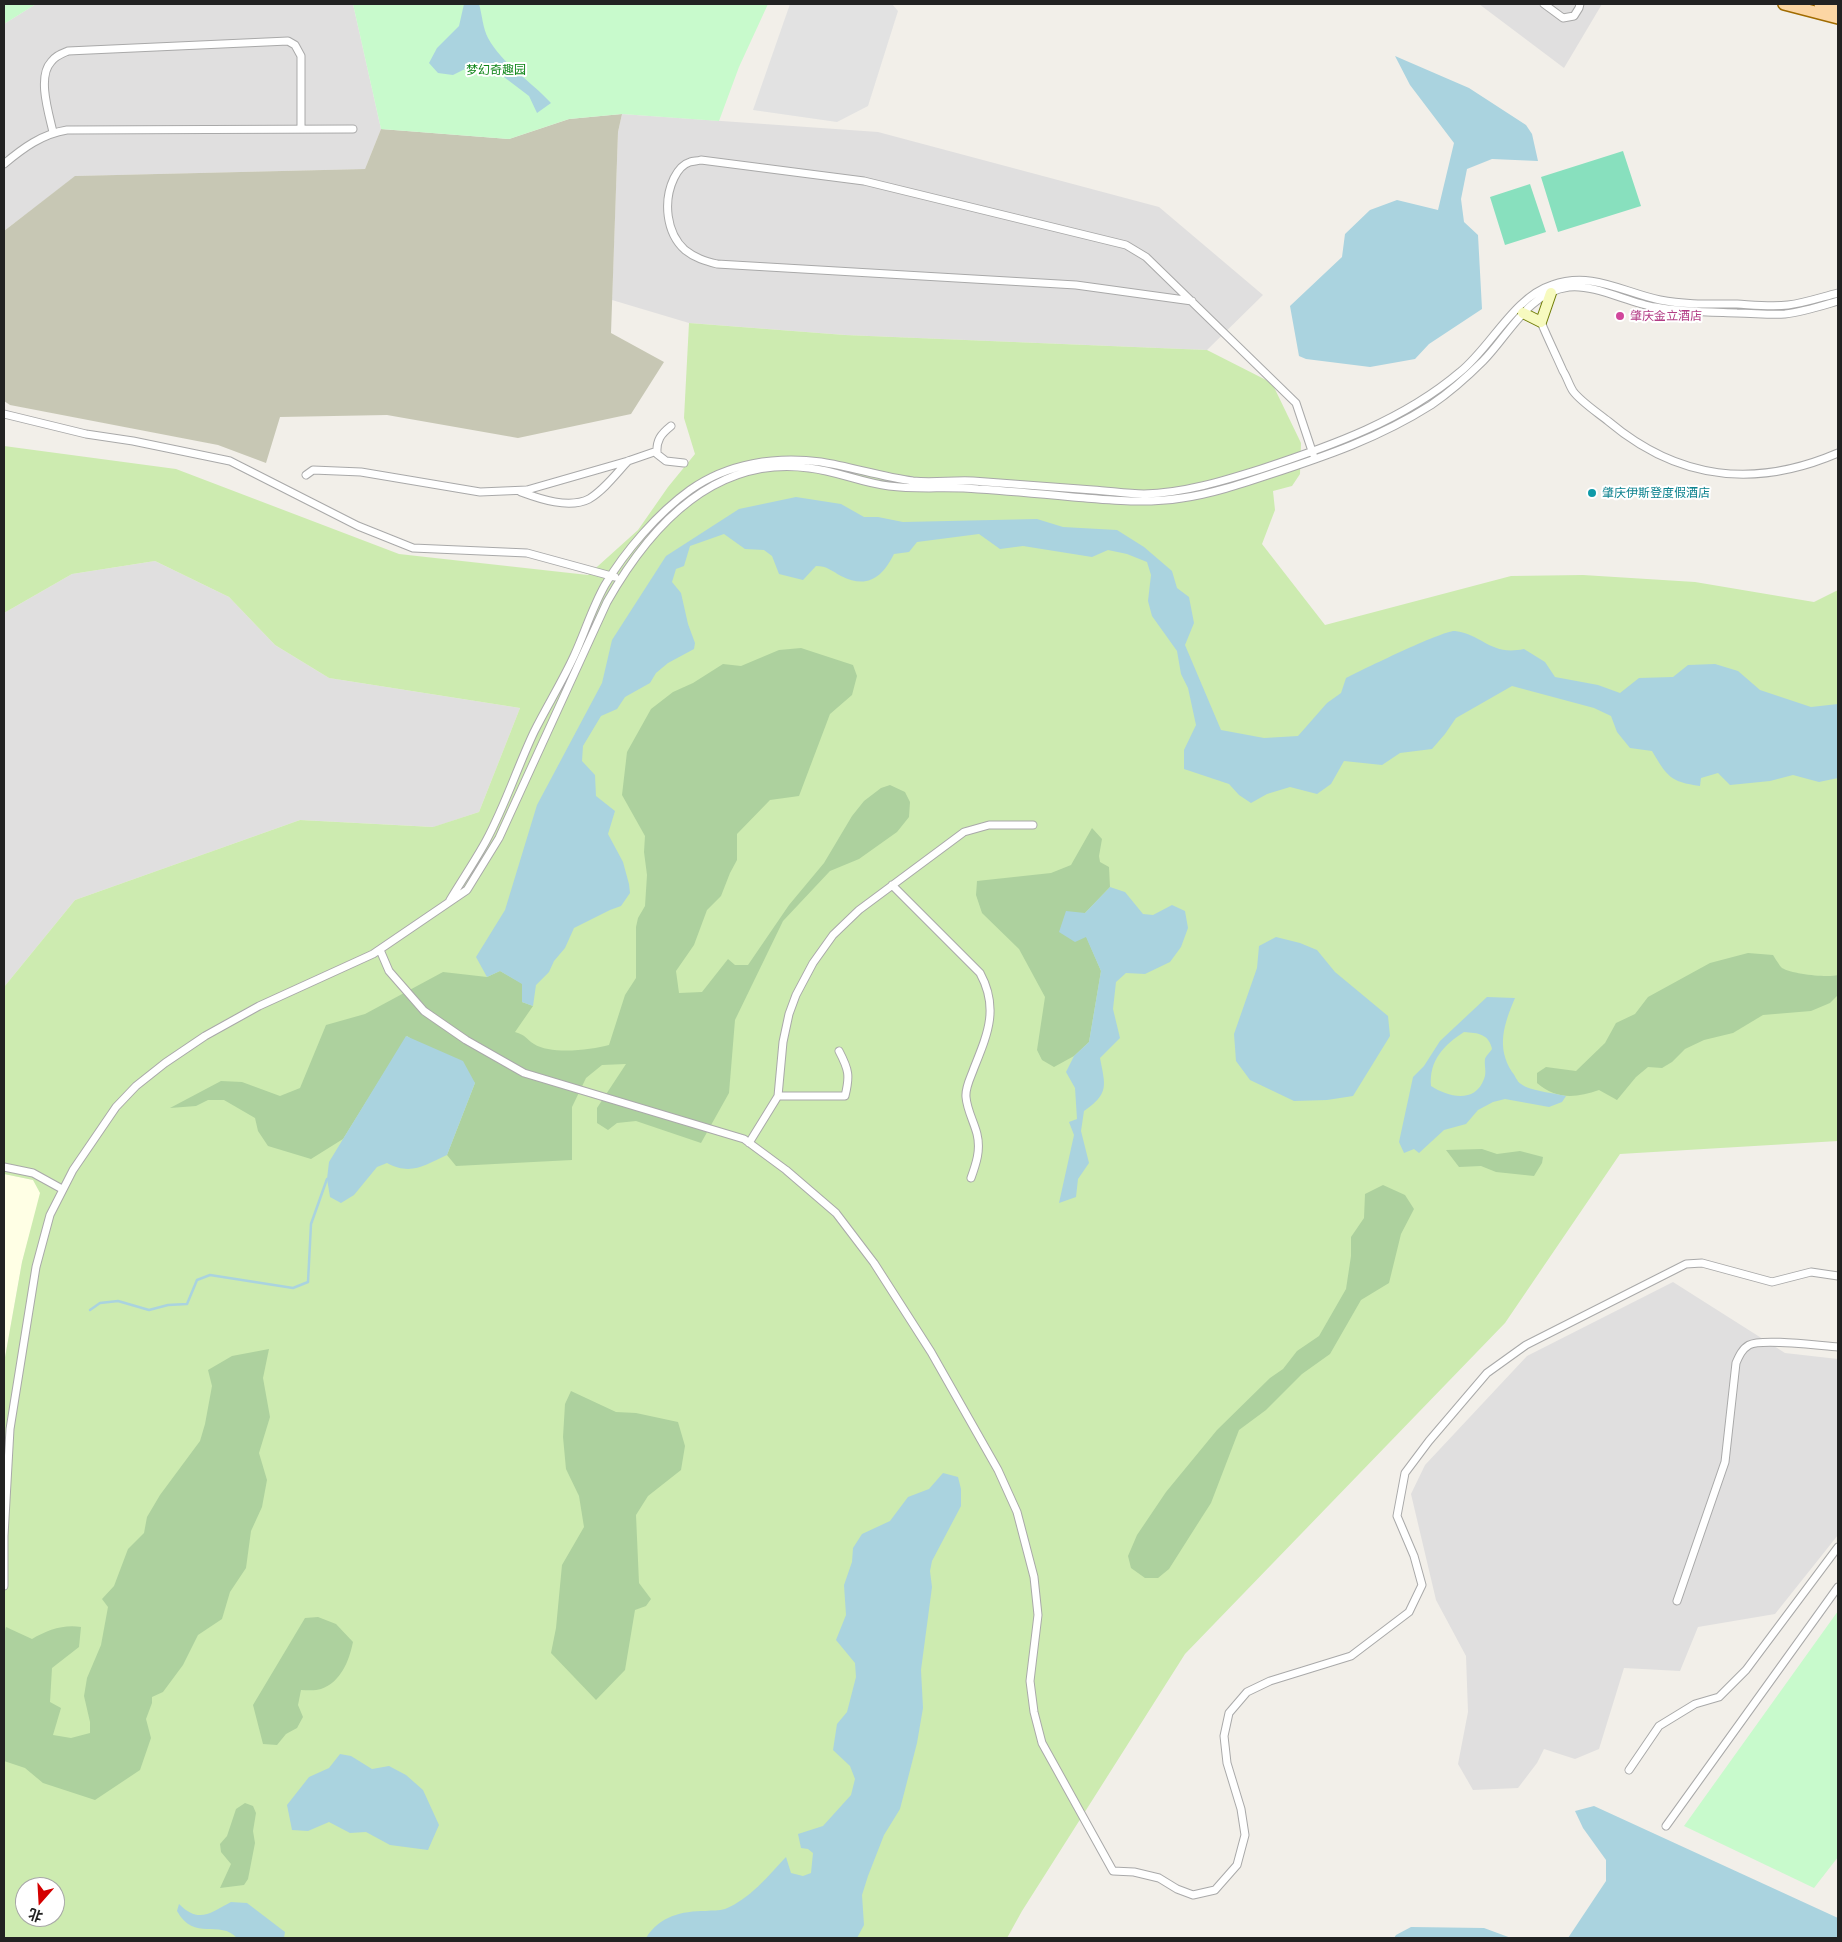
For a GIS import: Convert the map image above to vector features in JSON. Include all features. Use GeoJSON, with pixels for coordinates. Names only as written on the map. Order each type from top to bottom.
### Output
{"type":"FeatureCollection","features":[{"type":"Feature","properties":{"kind":"main road"},"geometry":{"type":"LineString","coordinates":[[1784,4],[1838,18]]}},
{"type":"Feature","properties":{"kind":"main road"},"geometry":{"type":"LineString","coordinates":[[1820,4],[1838,8]]}},
{"type":"Feature","properties":{"kind":"street"},"geometry":{"type":"LineString","coordinates":[[1544,4],[1563,18],[1574,16],[1580,4]]}},
{"type":"Feature","properties":{"kind":"street"},"geometry":{"type":"LineString","coordinates":[[53,132],[44,87],[46,72],[49,63],[68,51],[288,41],[295,45],[301,56],[301,129]]}},
{"type":"Feature","properties":{"kind":"street"},"geometry":{"type":"LineString","coordinates":[[4,164],[37,140],[53,132],[67,130],[353,129]]}},
{"type":"Feature","properties":{"kind":"street"},"geometry":{"type":"LineString","coordinates":[[1192,301],[1076,285],[711,262],[697,258],[675,238],[667,208],[668,194],[678,171],[689,162],[701,160],[864,181],[1126,245],[1146,258],[1192,301],[1296,403],[1315,460]]}},
{"type":"Feature","properties":{"kind":"street"},"geometry":{"type":"LineString","coordinates":[[449,902],[487,839],[523,754],[574,655],[591,614],[611,576],[660,515],[676,500],[696,486],[722,473],[772,459],[820,462],[889,478],[921,482],[968,481],[1144,494],[1199,487],[1231,479],[1312,451],[1383,422],[1442,387],[1462,371],[1483,350],[1519,307],[1532,295],[1548,286],[1571,280],[1594,280],[1660,300],[1684,303],[1784,306],[1838,293]]}},
{"type":"Feature","properties":{"kind":"street"},"geometry":{"type":"LineString","coordinates":[[4,1586],[4,1536],[10,1429],[36,1267],[50,1215],[62,1189],[95,1136],[116,1107],[136,1086],[165,1063],[205,1036],[259,1006],[380,950],[467,890],[499,838],[607,602],[620,578],[684,503],[701,492],[735,476],[755,469],[776,466],[807,467],[884,486],[918,490],[971,488],[1140,502],[1186,498],[1315,460],[1338,452],[1388,429],[1432,404],[1456,386],[1505,338],[1523,313],[1543,296],[1569,287],[1592,290],[1654,307],[1689,311],[1784,314],[1838,301]]}},
{"type":"Feature","properties":{"kind":"street"},"geometry":{"type":"LineString","coordinates":[[1541,322],[1551,293]]}},
{"type":"Feature","properties":{"kind":"street"},"geometry":{"type":"LineString","coordinates":[[1523,313],[1541,322],[1574,393],[1628,438],[1647,450],[1680,465],[1726,474],[1753,474],[1794,469],[1838,453]]}},
{"type":"Feature","properties":{"kind":"street"},"geometry":{"type":"LineString","coordinates":[[4,414],[86,434],[133,441],[230,461],[358,526],[413,548],[528,554],[620,578]]}},
{"type":"Feature","properties":{"kind":"street"},"geometry":{"type":"LineString","coordinates":[[671,426],[661,435],[656,446],[657,454],[666,461],[684,463]]}},
{"type":"Feature","properties":{"kind":"street"},"geometry":{"type":"LineString","coordinates":[[306,475],[313,470],[361,472],[480,492],[518,491],[628,461],[657,451]]}},
{"type":"Feature","properties":{"kind":"street"},"geometry":{"type":"LineString","coordinates":[[518,491],[542,500],[568,503],[588,499],[602,488],[628,461]]}},
{"type":"Feature","properties":{"kind":"street"},"geometry":{"type":"LineString","coordinates":[[749,1143],[778,1096],[783,1042],[789,1014],[813,962],[833,935],[859,910],[964,832],[989,825],[1033,825]]}},
{"type":"Feature","properties":{"kind":"street"},"geometry":{"type":"LineString","coordinates":[[892,885],[980,973],[987,986],[991,1005],[990,1024],[968,1083],[966,1096],[978,1135],[979,1155],[971,1178]]}},
{"type":"Feature","properties":{"kind":"street"},"geometry":{"type":"LineString","coordinates":[[380,950],[389,971],[424,1011],[466,1040],[524,1073],[744,1139],[786,1170],[836,1213],[874,1263],[931,1352],[998,1470],[1017,1512],[1034,1577],[1038,1615],[1030,1681],[1034,1712],[1042,1744],[1113,1871],[1134,1872],[1159,1878],[1177,1889],[1193,1895],[1215,1890],[1237,1865],[1245,1835],[1241,1808],[1227,1763],[1224,1736],[1229,1713],[1246,1692],[1270,1681],[1351,1656],[1409,1612],[1422,1585],[1414,1556],[1397,1516],[1405,1473],[1429,1441],[1487,1373],[1526,1345],[1686,1264],[1702,1262],[1772,1282],[1811,1272],[1838,1276]]}},
{"type":"Feature","properties":{"kind":"street"},"geometry":{"type":"LineString","coordinates":[[778,1096],[845,1096],[849,1080],[847,1066],[839,1051]]}},
{"type":"Feature","properties":{"kind":"street"},"geometry":{"type":"LineString","coordinates":[[4,1168],[33,1173],[62,1189]]}},
{"type":"Feature","properties":{"kind":"street"},"geometry":{"type":"LineString","coordinates":[[1677,1601],[1725,1462],[1736,1363],[1741,1352],[1750,1344],[1764,1343],[1838,1347]]}},
{"type":"Feature","properties":{"kind":"street"},"geometry":{"type":"LineString","coordinates":[[1628,1770],[1659,1726],[1695,1704],[1718,1697],[1746,1670],[1838,1547]]}},
{"type":"Feature","properties":{"kind":"street"},"geometry":{"type":"LineString","coordinates":[[1666,1826],[1838,1587]]}},
{"type":"Feature","properties":{"kind":"shaded area"},"geometry":{"type":"Polygon","coordinates":[[[36,4],[353,4],[381,129],[365,169],[76,176],[4,231],[4,24],[36,4]]]}},
{"type":"Feature","properties":{"kind":"shaded area"},"geometry":{"type":"Polygon","coordinates":[[[790,4],[892,4],[898,11],[868,106],[837,122],[753,110],[790,4]]]}},
{"type":"Feature","properties":{"kind":"shaded area"},"geometry":{"type":"Polygon","coordinates":[[[1479,4],[1602,4],[1564,68],[1479,4]]]}},
{"type":"Feature","properties":{"kind":"shaded area"},"geometry":{"type":"Polygon","coordinates":[[[622,114],[878,132],[1159,207],[1263,295],[1207,350],[845,335],[689,323],[612,300],[618,132],[622,114]]]}},
{"type":"Feature","properties":{"kind":"shaded area"},"geometry":{"type":"Polygon","coordinates":[[[622,114],[618,132],[611,333],[664,362],[631,414],[518,438],[387,415],[280,417],[266,463],[218,445],[10,405],[4,401],[4,231],[75,176],[365,169],[381,129],[509,139],[569,119],[622,114]]]}},
{"type":"Feature","properties":{"kind":"shaded area"},"geometry":{"type":"Polygon","coordinates":[[[155,561],[229,597],[275,645],[329,678],[520,708],[479,812],[434,827],[300,820],[75,900],[4,987],[4,613],[72,574],[155,561]]]}},
{"type":"Feature","properties":{"kind":"shaded area"},"geometry":{"type":"Polygon","coordinates":[[[4,1174],[33,1180],[41,1193],[22,1262],[4,1363],[4,1174]]]}},
{"type":"Feature","properties":{"kind":"shaded area"},"geometry":{"type":"Polygon","coordinates":[[[1673,1282],[1785,1353],[1838,1359],[1838,1535],[1775,1614],[1698,1627],[1680,1671],[1624,1668],[1599,1749],[1575,1759],[1544,1749],[1537,1763],[1518,1788],[1473,1790],[1458,1764],[1468,1712],[1466,1656],[1436,1600],[1411,1494],[1425,1465],[1527,1356],[1673,1282]]]}},
{"type":"Feature","properties":{"kind":"green space"},"geometry":{"type":"Polygon","coordinates":[[[4,4],[36,4],[4,24],[4,4]]]}},
{"type":"Feature","properties":{"kind":"green space","name":"梦幻奇趣园"},"geometry":{"type":"Polygon","coordinates":[[[353,4],[768,4],[739,67],[719,121],[622,114],[569,119],[509,139],[381,129],[353,4]]]}},
{"type":"Feature","properties":{"kind":"green space"},"geometry":{"type":"Polygon","coordinates":[[[1623,151],[1641,206],[1558,232],[1541,177],[1623,151]]]}},
{"type":"Feature","properties":{"kind":"green space"},"geometry":{"type":"Polygon","coordinates":[[[1530,184],[1546,232],[1505,245],[1490,197],[1530,184]]]}},
{"type":"Feature","properties":{"kind":"green space"},"geometry":{"type":"Polygon","coordinates":[[[689,323],[845,335],[1207,350],[1272,383],[1301,443],[1300,474],[1292,486],[1273,491],[1275,510],[1262,544],[1325,625],[1511,576],[1583,575],[1695,582],[1814,602],[1838,590],[1838,1141],[1620,1154],[1505,1323],[1185,1654],[1022,1911],[1007,1938],[4,1938],[4,1363],[22,1262],[40,1193],[33,1180],[4,1174],[4,987],[75,900],[300,820],[433,827],[479,812],[520,708],[329,678],[275,645],[229,597],[155,561],[72,574],[4,613],[4,446],[176,469],[399,554],[588,575],[638,530],[668,487],[695,454],[684,418],[689,323]]]}},
{"type":"Feature","properties":{"kind":"green space"},"geometry":{"type":"Polygon","coordinates":[[[801,648],[853,665],[857,676],[852,695],[830,714],[799,796],[770,800],[737,834],[737,860],[721,896],[707,910],[694,945],[676,971],[679,993],[702,992],[728,959],[735,965],[748,965],[789,905],[824,863],[852,816],[864,801],[881,788],[890,785],[905,792],[910,802],[909,817],[897,832],[859,859],[830,871],[783,921],[735,1020],[729,1093],[701,1143],[636,1121],[617,1123],[608,1130],[597,1123],[597,1108],[626,1064],[602,1065],[586,1078],[572,1107],[572,1160],[456,1166],[447,1155],[475,1083],[407,1036],[343,1139],[311,1159],[268,1146],[258,1131],[255,1118],[224,1100],[208,1100],[196,1106],[170,1108],[221,1081],[242,1082],[280,1096],[300,1088],[326,1025],[365,1014],[443,972],[487,977],[500,971],[523,984],[522,1002],[533,1006],[515,1032],[521,1034],[534,1044],[550,1050],[571,1050],[609,1045],[625,995],[636,978],[636,927],[638,918],[645,906],[647,875],[644,852],[645,836],[622,795],[627,752],[651,709],[673,692],[693,683],[723,664],[741,666],[779,650],[801,648]]]}},
{"type":"Feature","properties":{"kind":"green space"},"geometry":{"type":"Polygon","coordinates":[[[1092,828],[1102,839],[1099,856],[1100,862],[1109,867],[1110,887],[1085,913],[1086,936],[1101,971],[1089,1042],[1074,1056],[1054,1067],[1042,1060],[1037,1050],[1045,997],[1019,949],[982,913],[976,895],[977,881],[1051,873],[1071,865],[1092,828]]]}},
{"type":"Feature","properties":{"kind":"green space"},"geometry":{"type":"Polygon","coordinates":[[[1748,953],[1773,955],[1782,968],[1801,974],[1818,976],[1838,975],[1838,995],[1830,1003],[1811,1011],[1763,1015],[1733,1033],[1704,1040],[1685,1049],[1672,1062],[1662,1068],[1648,1067],[1636,1077],[1617,1100],[1599,1090],[1575,1096],[1559,1095],[1544,1089],[1537,1083],[1537,1073],[1546,1067],[1576,1071],[1605,1043],[1616,1023],[1635,1014],[1648,997],[1710,963],[1748,953]]]}},
{"type":"Feature","properties":{"kind":"green space"},"geometry":{"type":"Polygon","coordinates":[[[1482,1149],[1497,1154],[1520,1151],[1543,1157],[1542,1163],[1534,1176],[1496,1172],[1481,1166],[1459,1167],[1446,1150],[1482,1149]]]}},
{"type":"Feature","properties":{"kind":"green space"},"geometry":{"type":"Polygon","coordinates":[[[1383,1185],[1405,1195],[1414,1209],[1401,1234],[1389,1283],[1361,1300],[1330,1354],[1302,1374],[1266,1410],[1239,1430],[1211,1503],[1169,1569],[1158,1578],[1145,1578],[1131,1568],[1128,1556],[1137,1535],[1166,1492],[1217,1430],[1270,1378],[1283,1369],[1297,1351],[1319,1336],[1346,1289],[1351,1256],[1351,1237],[1364,1218],[1365,1194],[1383,1185]]]}},
{"type":"Feature","properties":{"kind":"green space"},"geometry":{"type":"Polygon","coordinates":[[[269,1349],[263,1378],[270,1417],[259,1453],[267,1480],[262,1507],[251,1531],[246,1568],[230,1592],[222,1619],[198,1635],[183,1665],[163,1692],[152,1697],[152,1703],[146,1719],[151,1738],[140,1770],[95,1800],[43,1783],[25,1768],[4,1761],[4,1635],[6,1627],[32,1639],[56,1628],[68,1626],[81,1627],[79,1647],[52,1668],[50,1702],[61,1708],[53,1735],[71,1738],[90,1733],[90,1722],[84,1696],[87,1678],[101,1645],[108,1607],[102,1599],[114,1586],[128,1549],[144,1533],[147,1517],[160,1495],[200,1441],[212,1386],[208,1370],[232,1356],[269,1349]]]}},
{"type":"Feature","properties":{"kind":"green space"},"geometry":{"type":"Polygon","coordinates":[[[571,1391],[616,1412],[636,1413],[678,1422],[685,1446],[681,1470],[648,1496],[636,1515],[639,1583],[651,1599],[646,1606],[635,1610],[625,1670],[596,1700],[551,1653],[556,1628],[562,1565],[584,1527],[579,1496],[566,1469],[563,1437],[565,1404],[571,1391]]]}},
{"type":"Feature","properties":{"kind":"green space"},"geometry":{"type":"Polygon","coordinates":[[[1838,1611],[1838,1857],[1814,1888],[1684,1826],[1838,1611]]]}},
{"type":"Feature","properties":{"kind":"green space"},"geometry":{"type":"Polygon","coordinates":[[[318,1617],[336,1624],[353,1642],[343,1670],[328,1686],[319,1690],[301,1690],[298,1705],[303,1717],[297,1728],[286,1734],[277,1745],[263,1744],[253,1705],[305,1618],[318,1617]]]}},
{"type":"Feature","properties":{"kind":"green space"},"geometry":{"type":"Polygon","coordinates":[[[245,1803],[253,1806],[256,1813],[253,1831],[255,1843],[248,1879],[244,1885],[220,1888],[231,1864],[221,1852],[220,1844],[227,1836],[236,1809],[245,1803]]]}},
{"type":"Feature","properties":{"kind":"water"},"geometry":{"type":"Polygon","coordinates":[[[464,4],[479,4],[486,34],[494,47],[509,64],[551,103],[537,113],[529,96],[500,74],[484,66],[471,66],[453,75],[438,73],[429,63],[437,48],[459,26],[464,4]]]}},
{"type":"Feature","properties":{"kind":"water"},"geometry":{"type":"Polygon","coordinates":[[[1395,56],[1469,88],[1526,125],[1532,134],[1538,161],[1492,159],[1467,169],[1461,199],[1464,222],[1478,235],[1482,309],[1429,344],[1415,359],[1370,367],[1306,359],[1299,356],[1290,306],[1342,257],[1345,234],[1370,210],[1397,200],[1438,210],[1454,143],[1410,85],[1395,56]]]}},
{"type":"Feature","properties":{"kind":"water"},"geometry":{"type":"Polygon","coordinates":[[[796,497],[841,504],[864,517],[878,517],[903,522],[1037,519],[1063,527],[1117,530],[1144,547],[1172,571],[1177,588],[1189,597],[1194,623],[1185,645],[1221,730],[1264,738],[1298,736],[1327,703],[1341,693],[1346,678],[1419,643],[1455,631],[1473,636],[1503,650],[1524,649],[1545,662],[1555,677],[1598,685],[1620,693],[1639,678],[1673,677],[1688,665],[1715,664],[1738,671],[1760,690],[1811,707],[1838,704],[1838,778],[1819,782],[1793,775],[1770,781],[1730,785],[1718,773],[1701,778],[1700,786],[1682,782],[1666,772],[1652,751],[1630,748],[1617,732],[1611,716],[1594,708],[1512,686],[1456,718],[1432,749],[1400,753],[1382,765],[1344,761],[1331,784],[1317,794],[1290,787],[1267,794],[1251,803],[1239,795],[1229,784],[1184,769],[1184,750],[1196,725],[1188,688],[1181,674],[1177,651],[1152,616],[1148,601],[1151,575],[1147,562],[1127,554],[1108,550],[1092,557],[1023,546],[1000,549],[979,534],[917,542],[909,552],[894,554],[879,575],[866,581],[850,580],[820,566],[816,566],[803,580],[779,574],[772,556],[764,550],[745,549],[724,534],[690,546],[684,566],[676,569],[672,582],[681,593],[688,624],[695,643],[694,649],[668,663],[656,673],[650,683],[625,697],[617,709],[601,716],[583,746],[582,761],[595,775],[596,796],[615,811],[608,834],[623,862],[630,893],[621,906],[574,928],[565,948],[554,961],[549,972],[536,985],[533,1006],[522,1002],[522,984],[500,971],[487,977],[476,957],[505,910],[537,805],[602,683],[612,640],[666,556],[739,509],[796,497]]]}},
{"type":"Feature","properties":{"kind":"water"},"geometry":{"type":"Polygon","coordinates":[[[1110,887],[1125,892],[1143,914],[1153,915],[1172,905],[1185,911],[1188,928],[1181,947],[1170,962],[1145,974],[1126,973],[1116,982],[1113,1009],[1120,1038],[1100,1058],[1104,1088],[1098,1099],[1084,1111],[1081,1131],[1089,1163],[1078,1179],[1076,1197],[1059,1203],[1074,1135],[1069,1122],[1077,1119],[1075,1088],[1066,1072],[1074,1056],[1089,1042],[1101,971],[1086,937],[1075,942],[1059,932],[1066,911],[1085,913],[1110,887]]]}},
{"type":"Feature","properties":{"kind":"water"},"geometry":{"type":"Polygon","coordinates":[[[1276,937],[1300,943],[1317,950],[1335,972],[1388,1016],[1390,1036],[1353,1096],[1327,1100],[1294,1101],[1250,1080],[1236,1061],[1234,1034],[1257,968],[1259,946],[1276,937]]]}},
{"type":"Feature","properties":{"kind":"water"},"geometry":{"type":"Polygon","coordinates":[[[1487,997],[1515,998],[1503,1035],[1504,1054],[1507,1063],[1518,1082],[1525,1086],[1566,1096],[1562,1102],[1549,1107],[1505,1099],[1493,1102],[1478,1110],[1466,1124],[1444,1130],[1419,1153],[1414,1149],[1404,1153],[1399,1142],[1413,1077],[1424,1066],[1440,1041],[1487,997]],[[1464,1032],[1450,1042],[1439,1054],[1432,1068],[1431,1077],[1431,1086],[1445,1093],[1460,1096],[1468,1095],[1480,1087],[1485,1076],[1485,1059],[1492,1049],[1486,1037],[1464,1032]]]}},
{"type":"Feature","properties":{"kind":"water"},"geometry":{"type":"Polygon","coordinates":[[[406,1036],[463,1061],[475,1083],[447,1155],[418,1168],[403,1169],[387,1163],[377,1167],[354,1195],[341,1203],[330,1197],[327,1179],[329,1162],[406,1036]]]}},
{"type":"Feature","properties":{"kind":"water"},"geometry":{"type":"Polygon","coordinates":[[[943,1473],[958,1477],[961,1489],[961,1506],[932,1561],[930,1571],[932,1587],[921,1670],[923,1708],[917,1743],[900,1809],[884,1835],[862,1895],[864,1925],[857,1938],[646,1938],[658,1924],[672,1916],[688,1912],[723,1910],[734,1905],[758,1886],[786,1857],[791,1873],[803,1876],[811,1873],[813,1853],[808,1849],[801,1848],[798,1834],[823,1826],[851,1795],[855,1779],[850,1766],[833,1750],[837,1724],[847,1712],[856,1677],[855,1663],[836,1640],[846,1615],[844,1585],[852,1562],[853,1548],[862,1534],[890,1521],[908,1497],[929,1489],[943,1473]]]}},
{"type":"Feature","properties":{"kind":"water"},"geometry":{"type":"Polygon","coordinates":[[[340,1754],[351,1756],[372,1769],[389,1766],[406,1775],[423,1790],[439,1825],[428,1850],[390,1845],[366,1832],[350,1833],[329,1822],[308,1831],[292,1830],[287,1805],[309,1777],[329,1768],[340,1754]]]}},
{"type":"Feature","properties":{"kind":"water"},"geometry":{"type":"Polygon","coordinates":[[[1594,1806],[1838,1918],[1838,1938],[1568,1938],[1606,1881],[1606,1860],[1583,1828],[1575,1811],[1594,1806]]]}},
{"type":"Feature","properties":{"kind":"water"},"geometry":{"type":"Polygon","coordinates":[[[231,1902],[247,1903],[285,1932],[284,1938],[237,1938],[223,1930],[191,1926],[177,1911],[179,1904],[193,1914],[205,1915],[231,1902]]]}},
{"type":"Feature","properties":{"kind":"water"},"geometry":{"type":"Polygon","coordinates":[[[1411,1927],[1484,1928],[1511,1938],[1394,1938],[1411,1927]]]}},
{"type":"Feature","properties":{"kind":"waterway"},"geometry":{"type":"LineString","coordinates":[[90,1310],[100,1303],[118,1301],[149,1310],[168,1305],[187,1304],[197,1280],[210,1275],[293,1288],[308,1282],[311,1224],[327,1179]]}},
{"type":"Feature","properties":{"kind":"place","name":"肇庆金立酒店"},"geometry":{"type":"Point","coordinates":[1620,316]}},
{"type":"Feature","properties":{"kind":"place","name":"肇庆伊斯登度假酒店"},"geometry":{"type":"Point","coordinates":[1592,493]}}]}
